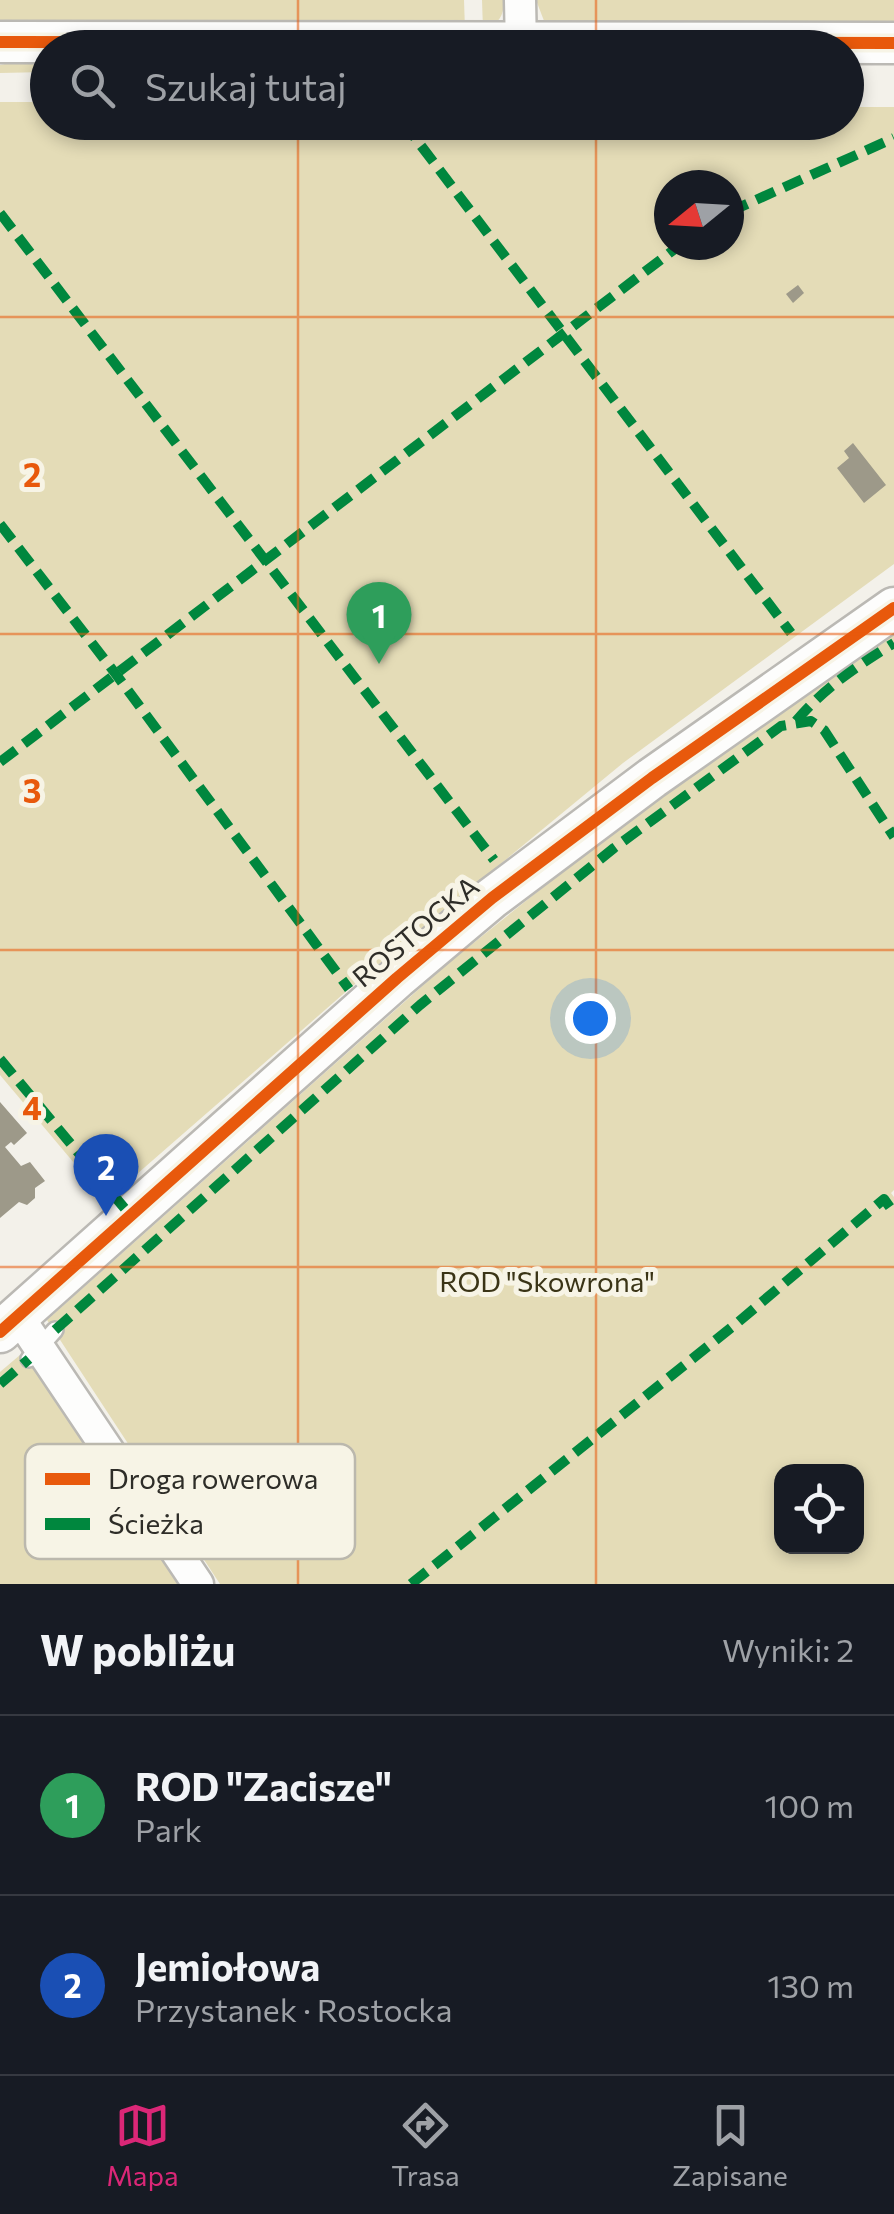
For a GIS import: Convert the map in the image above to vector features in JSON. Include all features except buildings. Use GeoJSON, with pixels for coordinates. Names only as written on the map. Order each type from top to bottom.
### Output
{"type":"FeatureCollection","features":[{"type":"Feature","properties":{"kind":"street"},"geometry":{"type":"LineString","coordinates":[[520,0],[521,30]]}},
{"type":"Feature","properties":{"kind":"street"},"geometry":{"type":"LineString","coordinates":[[0,42],[30,42]]}},
{"type":"Feature","properties":{"kind":"street"},"geometry":{"type":"LineString","coordinates":[[864,44],[894,44]]}},
{"type":"Feature","properties":{"kind":"street","name":"ROSTOCKA"},"geometry":{"type":"LineString","coordinates":[[28,1337],[356,999],[531,868],[894,608]]}},
{"type":"Feature","properties":{"kind":"street"},"geometry":{"type":"LineString","coordinates":[[28,1337],[102,1444]]}},
{"type":"Feature","properties":{"kind":"street"},"geometry":{"type":"LineString","coordinates":[[181,1559],[198,1584]]}},
{"type":"Feature","properties":{"kind":"green space"},"geometry":{"type":"Polygon","coordinates":[[[0,0],[464,0],[465,30],[0,29],[0,0]]]}},
{"type":"Feature","properties":{"kind":"green space"},"geometry":{"type":"Polygon","coordinates":[[[482,0],[504,0],[499,19],[483,30],[482,0]]]}},
{"type":"Feature","properties":{"kind":"green space"},"geometry":{"type":"Polygon","coordinates":[[[536,0],[894,0],[894,29],[546,26],[536,0]]]}},
{"type":"Feature","properties":{"kind":"green space"},"geometry":{"type":"Polygon","coordinates":[[[30,59],[30,72],[0,73],[0,65],[30,59]]]}},
{"type":"Feature","properties":{"kind":"green space"},"geometry":{"type":"Polygon","coordinates":[[[0,102],[30,102],[30,140],[864,140],[864,107],[894,107],[894,564],[623,763],[349,989],[106,1201],[0,1075],[0,102]]]}},
{"type":"Feature","properties":{"kind":"green space","name":"ROD \"Skowrona\""},"geometry":{"type":"Polygon","coordinates":[[[894,633],[894,1584],[220,1584],[204,1559],[355,1559],[355,1444],[128,1444],[47,1320],[446,965],[668,787],[894,633]]]}},
{"type":"Feature","properties":{"kind":"green space"},"geometry":{"type":"Polygon","coordinates":[[[20,1355],[39,1368],[89,1444],[25,1444],[25,1559],[165,1559],[181,1584],[0,1584],[0,1372],[20,1355]]]}},
{"type":"Feature","properties":{"kind":"marked path"},"geometry":{"type":"LineString","coordinates":[[744,205],[894,138]]}},
{"type":"Feature","properties":{"kind":"marked path"},"geometry":{"type":"LineString","coordinates":[[417,140],[791,633]]}},
{"type":"Feature","properties":{"kind":"marked path"},"geometry":{"type":"LineString","coordinates":[[0,213],[494,860]]}},
{"type":"Feature","properties":{"kind":"marked path"},"geometry":{"type":"LineString","coordinates":[[0,762],[660,260]]}},
{"type":"Feature","properties":{"kind":"marked path"},"geometry":{"type":"LineString","coordinates":[[0,524],[349,989]]}},
{"type":"Feature","properties":{"kind":"marked path"},"geometry":{"type":"LineString","coordinates":[[796,721],[842,678],[894,643]]}},
{"type":"Feature","properties":{"kind":"marked path"},"geometry":{"type":"LineString","coordinates":[[55,1330],[420,1005],[614,848],[781,726],[811,721],[824,730],[894,837]]}},
{"type":"Feature","properties":{"kind":"marked path"},"geometry":{"type":"LineString","coordinates":[[0,1059],[131,1216]]}},
{"type":"Feature","properties":{"kind":"marked path"},"geometry":{"type":"LineString","coordinates":[[411,1584],[737,1323],[884,1199],[894,1213]]}},
{"type":"Feature","properties":{"kind":"marked path"},"geometry":{"type":"LineString","coordinates":[[0,1384],[29,1359]]}},
{"type":"Feature","properties":{"kind":"cycle path"},"geometry":{"type":"LineString","coordinates":[[0,42],[30,42]]}},
{"type":"Feature","properties":{"kind":"cycle path"},"geometry":{"type":"LineString","coordinates":[[864,43],[894,43]]}},
{"type":"Feature","properties":{"kind":"cycle path"},"geometry":{"type":"LineString","coordinates":[[0,1332],[492,898],[652,778],[894,608]]}},
{"type":"Feature","properties":{"kind":"place","name":"ROD \"Zacisze\""},"geometry":{"type":"Point","coordinates":[379,664]}},
{"type":"Feature","properties":{"kind":"place","name":"Jemiołowa"},"geometry":{"type":"Point","coordinates":[106,1216]}}]}
